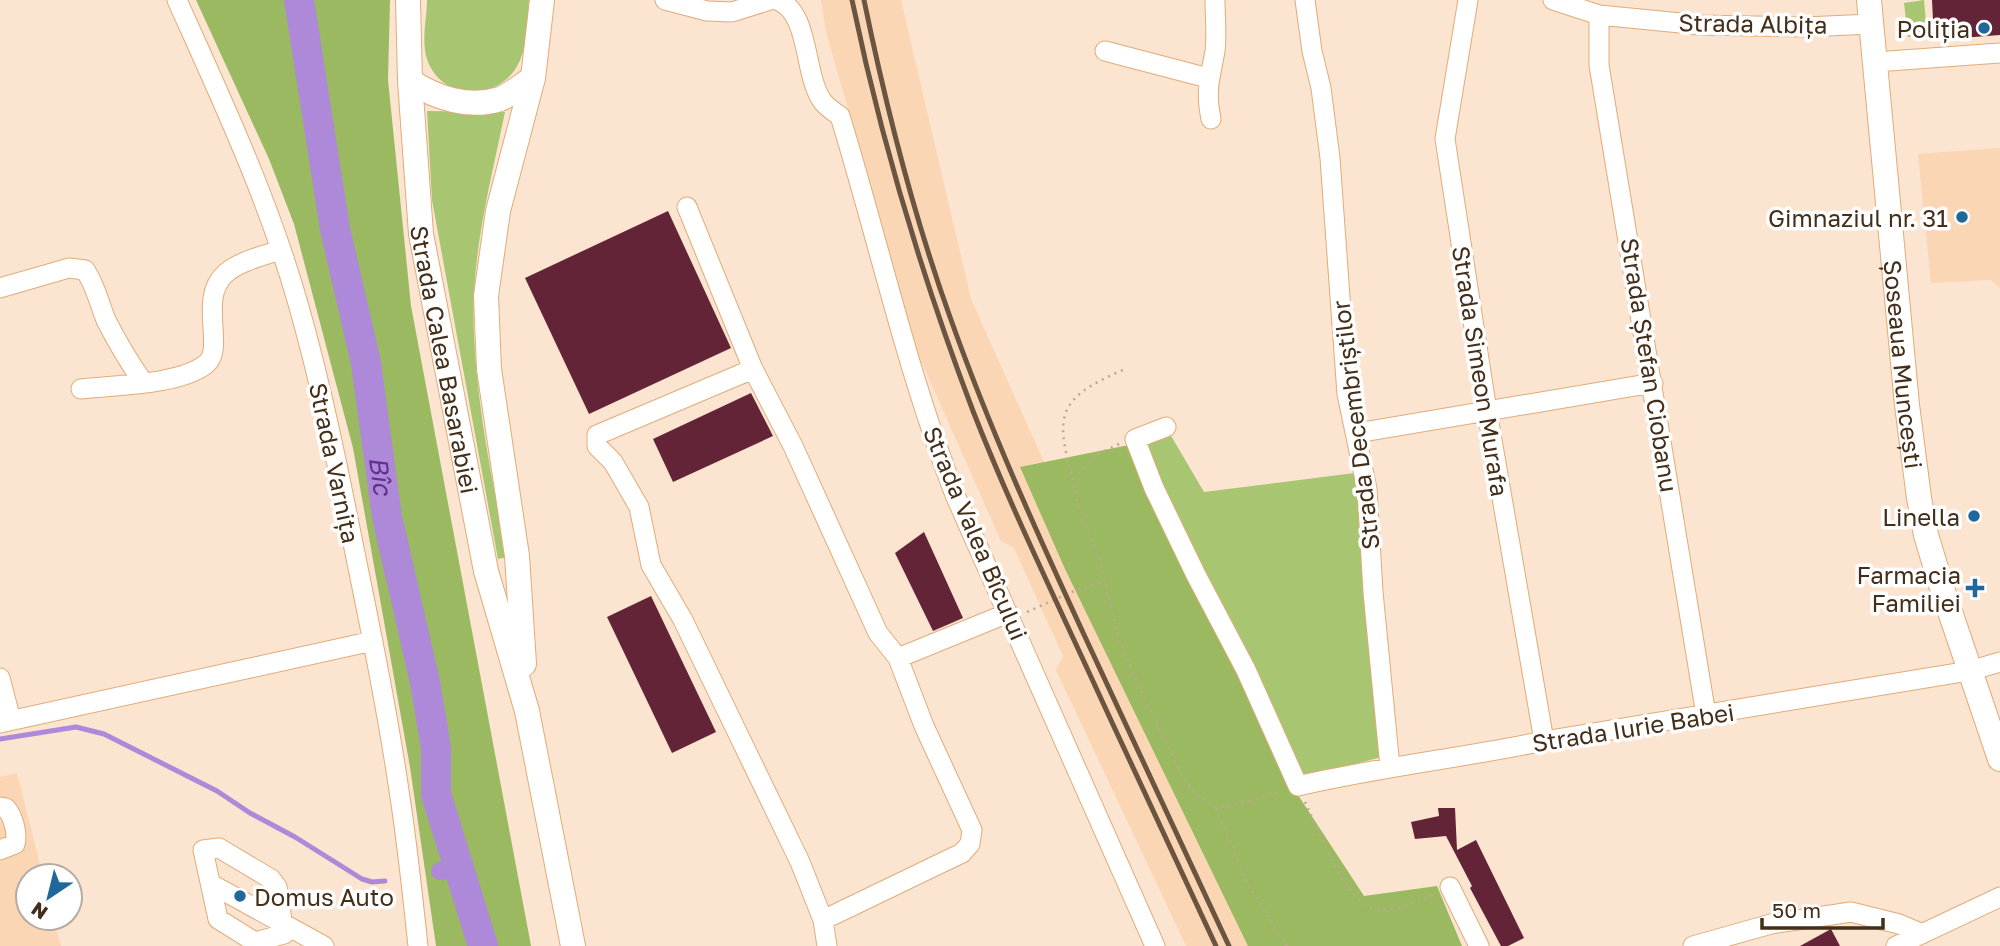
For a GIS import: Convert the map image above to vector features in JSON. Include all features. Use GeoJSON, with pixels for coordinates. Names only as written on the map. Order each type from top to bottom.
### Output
{"type":"FeatureCollection","features":[{"type":"Feature","properties":{"kind":"main road","name":"Strada Calea Basarabiei"},"geometry":{"type":"LineString","coordinates":[[408,0],[410,80],[421,234],[486,571],[527,710],[573,946]]}},
{"type":"Feature","properties":{"kind":"main road","name":"Strada Calea Basarabiei"},"geometry":{"type":"LineString","coordinates":[[527,710],[517,556],[490,383],[486,296],[498,211],[533,78],[542,0]]}},
{"type":"Feature","properties":{"kind":"main road","name":"Șoseaua Muncești"},"geometry":{"type":"LineString","coordinates":[[1870,12],[1907,405],[1919,498],[1926,535],[2000,758]]}},
{"type":"Feature","properties":{"kind":"main road"},"geometry":{"type":"LineString","coordinates":[[410,80],[428,92],[454,101],[476,103],[502,99],[533,78]]}},
{"type":"Feature","properties":{"kind":"street","name":"Strada Varnița"},"geometry":{"type":"LineString","coordinates":[[177,0],[244,150],[296,299],[337,463],[373,641],[401,802],[418,946]]}},
{"type":"Feature","properties":{"kind":"street"},"geometry":{"type":"LineString","coordinates":[[665,0],[707,11],[732,12],[769,0]]}},
{"type":"Feature","properties":{"kind":"street","name":"Strada Valea Bîcului"},"geometry":{"type":"LineString","coordinates":[[777,0],[786,3],[792,11],[800,27],[818,92],[823,103],[839,116],[899,330],[938,450],[1155,946]]}},
{"type":"Feature","properties":{"kind":"street"},"geometry":{"type":"LineString","coordinates":[[1211,119],[1207,97],[1208,78],[1215,49],[1215,0]]}},
{"type":"Feature","properties":{"kind":"street","name":"Strada Decembriștilor"},"geometry":{"type":"LineString","coordinates":[[1305,0],[1326,121],[1347,394],[1367,489],[1373,592],[1390,767]]}},
{"type":"Feature","properties":{"kind":"street","name":"Strada Simeon Murafa"},"geometry":{"type":"LineString","coordinates":[[1468,0],[1445,139],[1487,411],[1544,741]]}},
{"type":"Feature","properties":{"kind":"street","name":"Strada Albița"},"geometry":{"type":"LineString","coordinates":[[1553,0],[1599,15],[1714,26],[1805,27],[1870,12]]}},
{"type":"Feature","properties":{"kind":"street","name":"Strada Ștefan Ciobanu"},"geometry":{"type":"LineString","coordinates":[[1599,15],[1599,65],[1706,715]]}},
{"type":"Feature","properties":{"kind":"street"},"geometry":{"type":"LineString","coordinates":[[1105,51],[1208,78]]}},
{"type":"Feature","properties":{"kind":"street"},"geometry":{"type":"LineString","coordinates":[[1875,62],[2000,53]]}},
{"type":"Feature","properties":{"kind":"street"},"geometry":{"type":"LineString","coordinates":[[687,207],[753,369],[793,446],[878,633],[898,658],[924,726],[971,830],[970,845],[962,853],[823,920]]}},
{"type":"Feature","properties":{"kind":"street"},"geometry":{"type":"LineString","coordinates":[[81,389],[184,377],[207,364],[212,356],[211,307],[217,285],[230,270],[280,250]]}},
{"type":"Feature","properties":{"kind":"street"},"geometry":{"type":"LineString","coordinates":[[0,288],[69,268],[85,270],[93,282],[119,346],[143,382]]}},
{"type":"Feature","properties":{"kind":"street"},"geometry":{"type":"LineString","coordinates":[[753,369],[597,435],[597,446],[613,462],[639,507],[651,565],[683,620],[800,862],[823,920],[827,946]]}},
{"type":"Feature","properties":{"kind":"street"},"geometry":{"type":"LineString","coordinates":[[1357,433],[1653,383]]}},
{"type":"Feature","properties":{"kind":"street"},"geometry":{"type":"LineString","coordinates":[[1166,427],[1135,439],[1150,478],[1263,707],[1298,786]]}},
{"type":"Feature","properties":{"kind":"street"},"geometry":{"type":"LineString","coordinates":[[898,658],[1010,615]]}},
{"type":"Feature","properties":{"kind":"street"},"geometry":{"type":"LineString","coordinates":[[0,678],[5,722],[373,641]]}},
{"type":"Feature","properties":{"kind":"street","name":"Strada Iurie Babei"},"geometry":{"type":"LineString","coordinates":[[1298,786],[1390,767],[1969,671],[2000,662]]}},
{"type":"Feature","properties":{"kind":"street"},"geometry":{"type":"LineString","coordinates":[[0,807],[6,808],[10,813],[17,837],[15,844],[0,850]]}},
{"type":"Feature","properties":{"kind":"street"},"geometry":{"type":"LineString","coordinates":[[219,848],[271,879],[277,887],[284,934],[255,942],[218,919],[211,884],[203,850],[219,848]]}},
{"type":"Feature","properties":{"kind":"street"},"geometry":{"type":"LineString","coordinates":[[211,884],[324,946]]}},
{"type":"Feature","properties":{"kind":"street"},"geometry":{"type":"LineString","coordinates":[[1450,887],[1479,946]]}},
{"type":"Feature","properties":{"kind":"street"},"geometry":{"type":"LineString","coordinates":[[1896,946],[2000,897]]}},
{"type":"Feature","properties":{"kind":"street"},"geometry":{"type":"LineString","coordinates":[[1693,946],[1771,925],[1850,912],[1899,924],[1922,934]]}},
{"type":"Feature","properties":{"kind":"path"},"geometry":{"type":"LineString","coordinates":[[1123,370],[1090,386],[1070,402],[1063,416],[1063,443],[1075,490],[1105,581],[1118,636],[1176,767],[1196,794],[1216,808],[1246,881],[1287,946]]}},
{"type":"Feature","properties":{"kind":"path"},"geometry":{"type":"LineString","coordinates":[[1075,490],[1077,478],[1085,464],[1110,447],[1135,439]]}},
{"type":"Feature","properties":{"kind":"path"},"geometry":{"type":"LineString","coordinates":[[1010,615],[1105,581]]}},
{"type":"Feature","properties":{"kind":"path"},"geometry":{"type":"LineString","coordinates":[[1216,808],[1247,803],[1298,786],[1355,899],[1372,908],[1387,909],[1428,897],[1450,887]]}},
{"type":"Feature","properties":{"kind":"shaded area"},"geometry":{"type":"Polygon","coordinates":[[[821,0],[901,0],[971,299],[1207,826],[1266,946],[1186,946],[1056,670],[1063,656],[1014,548],[1001,541],[918,354],[826,32],[821,0]]]}},
{"type":"Feature","properties":{"kind":"shaded area","name":"Gimnaziul nr. 31"},"geometry":{"type":"Polygon","coordinates":[[[2000,148],[2000,288],[1991,280],[1931,283],[1918,154],[2000,148]]]}},
{"type":"Feature","properties":{"kind":"shaded area"},"geometry":{"type":"Polygon","coordinates":[[[17,773],[39,862],[14,862],[14,932],[57,932],[61,946],[0,946],[0,777],[17,773]]]}},
{"type":"Feature","properties":{"kind":"green space"},"geometry":{"type":"Polygon","coordinates":[[[196,0],[390,0],[388,80],[411,306],[531,946],[436,946],[410,767],[353,448],[294,224],[269,159],[196,0]]]}},
{"type":"Feature","properties":{"kind":"green space"},"geometry":{"type":"Polygon","coordinates":[[[427,0],[529,0],[523,52],[516,68],[495,87],[482,91],[455,89],[443,82],[434,72],[425,52],[427,0]]]}},
{"type":"Feature","properties":{"kind":"green space"},"geometry":{"type":"Polygon","coordinates":[[[1924,0],[1927,33],[1925,36],[1908,37],[1904,3],[1924,0]]]}},
{"type":"Feature","properties":{"kind":"green space"},"geometry":{"type":"Polygon","coordinates":[[[427,111],[505,112],[482,222],[474,306],[482,418],[507,557],[498,559],[432,200],[427,111]]]}},
{"type":"Feature","properties":{"kind":"green space"},"geometry":{"type":"Polygon","coordinates":[[[1167,429],[1204,492],[1362,472],[1382,757],[1304,777],[1142,445],[1167,429]]]}},
{"type":"Feature","properties":{"kind":"green space"},"geometry":{"type":"Polygon","coordinates":[[[1129,445],[1298,795],[1364,896],[1437,886],[1462,946],[1248,946],[1065,569],[1020,467],[1129,445]]]}},
{"type":"Feature","properties":{"kind":"building"},"geometry":{"type":"Polygon","coordinates":[[[1932,0],[2000,0],[2000,35],[1934,40],[1932,0]]]}},
{"type":"Feature","properties":{"kind":"building"},"geometry":{"type":"Polygon","coordinates":[[[668,211],[731,348],[589,414],[525,278],[668,211]]]}},
{"type":"Feature","properties":{"kind":"building"},"geometry":{"type":"Polygon","coordinates":[[[751,393],[773,436],[673,482],[653,439],[751,393]]]}},
{"type":"Feature","properties":{"kind":"building"},"geometry":{"type":"Polygon","coordinates":[[[924,532],[963,618],[933,631],[895,553],[924,532]]]}},
{"type":"Feature","properties":{"kind":"building"},"geometry":{"type":"Polygon","coordinates":[[[651,596],[716,732],[672,753],[607,617],[651,596]]]}},
{"type":"Feature","properties":{"kind":"building"},"geometry":{"type":"Polygon","coordinates":[[[1438,808],[1455,808],[1457,850],[1476,840],[1524,938],[1508,946],[1501,946],[1446,836],[1415,839],[1411,822],[1439,816],[1438,808]]]}},
{"type":"Feature","properties":{"kind":"building"},"geometry":{"type":"Polygon","coordinates":[[[1831,929],[1840,946],[1800,946],[1831,929]]]}},
{"type":"Feature","properties":{"kind":"waterway","name":"Bîc"},"geometry":{"type":"LineString","coordinates":[[299,0],[335,229],[366,363],[387,517],[425,682],[436,748],[436,794],[483,946]]}},
{"type":"Feature","properties":{"kind":"waterway"},"geometry":{"type":"LineString","coordinates":[[0,739],[76,727],[104,734],[217,791],[362,879],[372,882],[385,881]]}},
{"type":"Feature","properties":{"kind":"waterway"},"geometry":{"type":"LineString","coordinates":[[440,871],[459,868]]}},
{"type":"Feature","properties":{"kind":"railway"},"geometry":{"type":"LineString","coordinates":[[852,0],[904,208],[973,411],[1025,533],[1216,946]]}},
{"type":"Feature","properties":{"kind":"railway"},"geometry":{"type":"LineString","coordinates":[[864,0],[912,200],[965,358],[1050,559],[1229,946]]}},
{"type":"Feature","properties":{"kind":"place","name":"Poliția"},"geometry":{"type":"Point","coordinates":[1984,28]}},
{"type":"Feature","properties":{"kind":"place","name":"Gimnaziul nr. 31"},"geometry":{"type":"Point","coordinates":[1962,217]}},
{"type":"Feature","properties":{"kind":"place","name":"Linella"},"geometry":{"type":"Point","coordinates":[1974,516]}},
{"type":"Feature","properties":{"kind":"place","name":"Farmacia Familiei"},"geometry":{"type":"Point","coordinates":[1975,588]}},
{"type":"Feature","properties":{"kind":"place","name":"Domus Auto"},"geometry":{"type":"Point","coordinates":[240,896]}}]}
